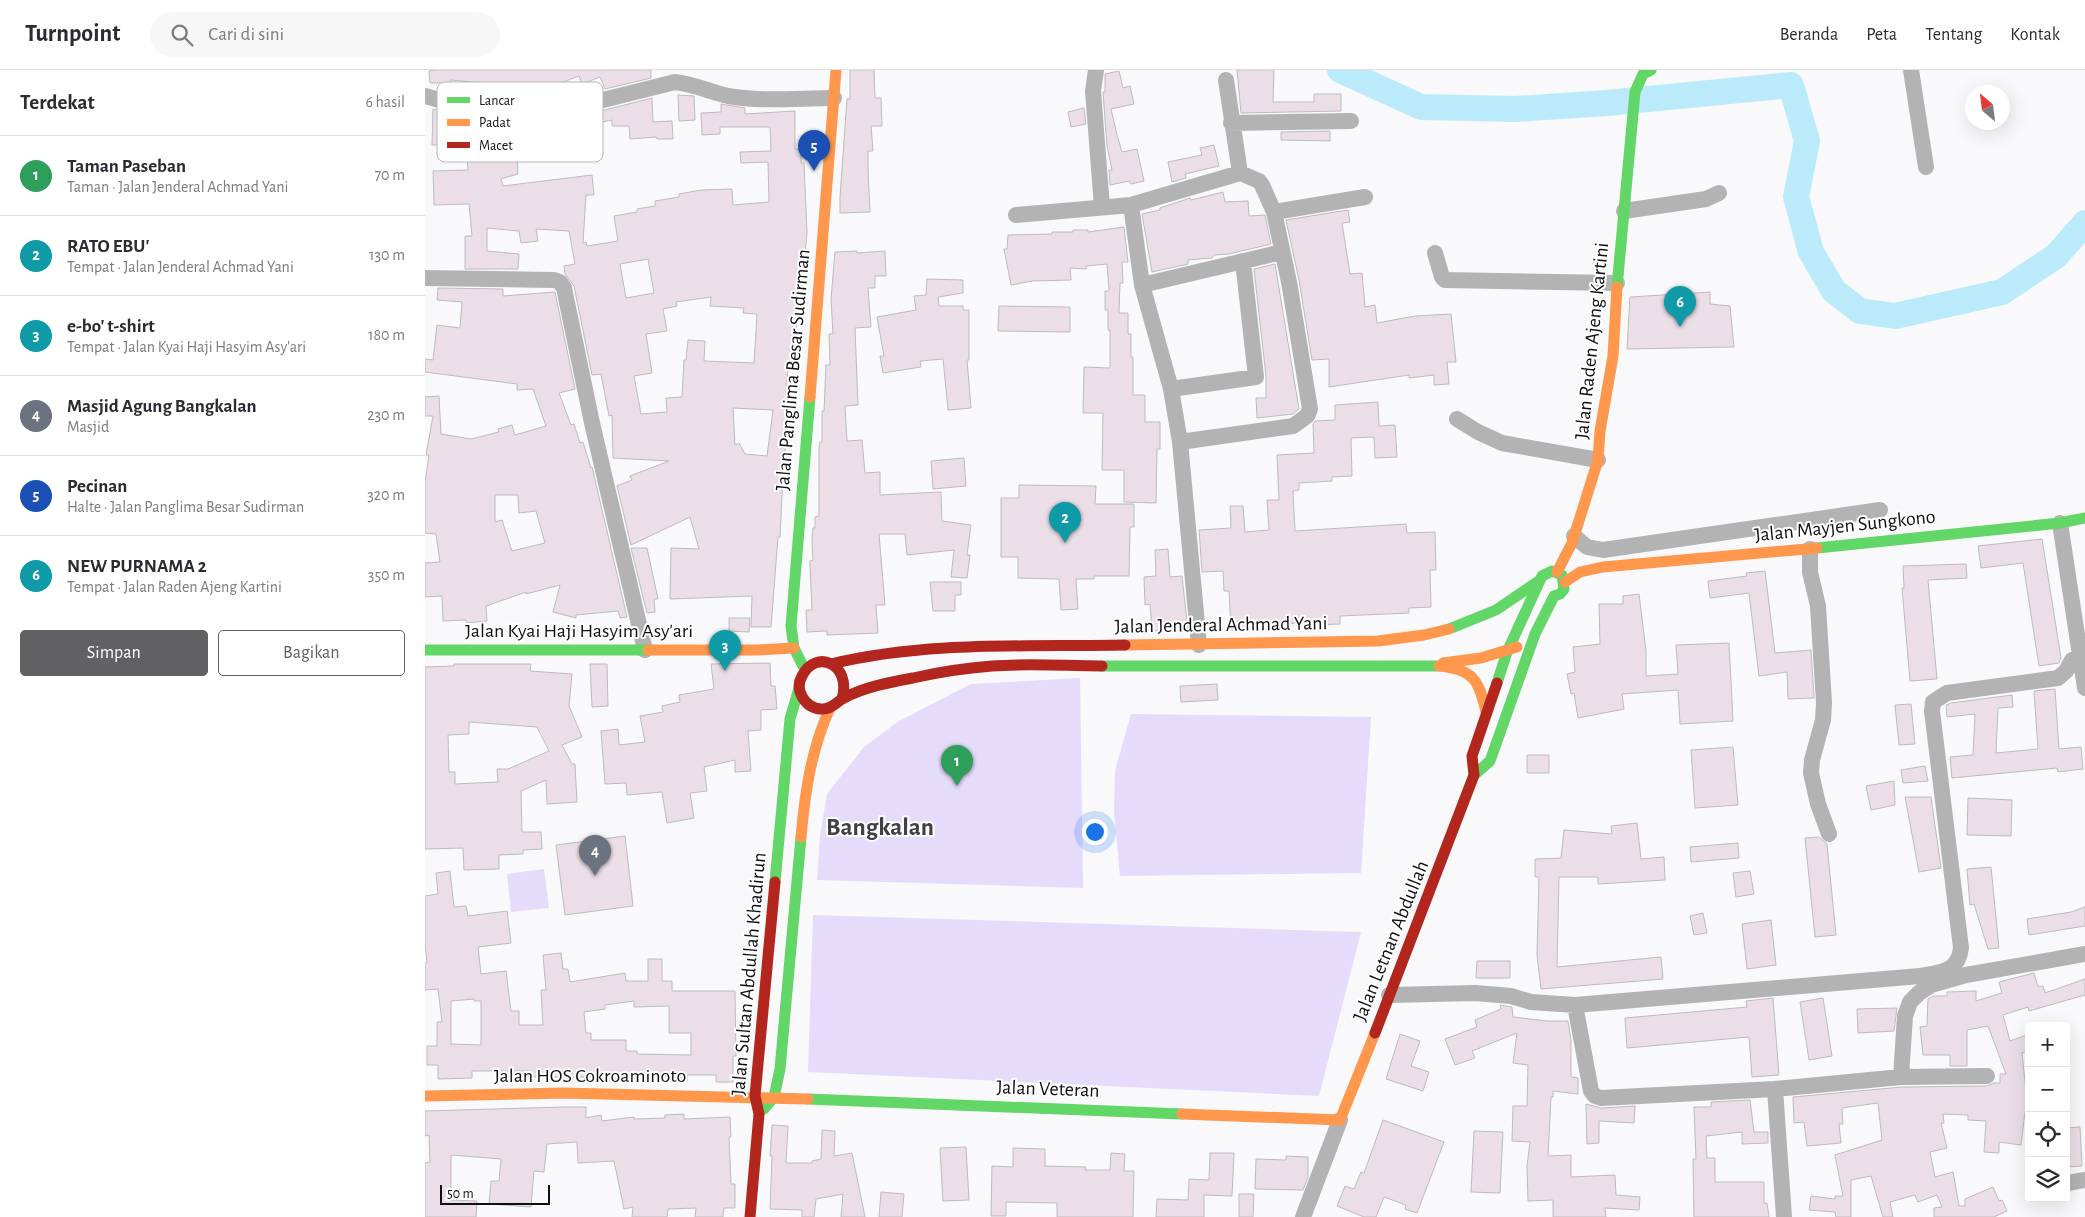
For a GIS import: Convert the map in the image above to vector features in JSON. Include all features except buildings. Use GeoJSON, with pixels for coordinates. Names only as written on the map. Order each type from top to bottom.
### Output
{"type":"FeatureCollection","features":[{"type":"Feature","properties":{"kind":"street","name":"Jalan Panglima Besar Sudirman"},"geometry":{"type":"LineString","coordinates":[[805,670],[793,648],[791,626],[835,70]]}},
{"type":"Feature","properties":{"kind":"street"},"geometry":{"type":"LineString","coordinates":[[1096,70],[1093,90],[1102,207]]}},
{"type":"Feature","properties":{"kind":"street"},"geometry":{"type":"LineString","coordinates":[[1635,90],[1643,74],[1651,70]]}},
{"type":"Feature","properties":{"kind":"street"},"geometry":{"type":"LineString","coordinates":[[1911,70],[1926,167]]}},
{"type":"Feature","properties":{"kind":"street"},"geometry":{"type":"LineString","coordinates":[[1629,77],[1635,90]]}},
{"type":"Feature","properties":{"kind":"street"},"geometry":{"type":"LineString","coordinates":[[1226,80],[1240,173]]}},
{"type":"Feature","properties":{"kind":"street"},"geometry":{"type":"LineString","coordinates":[[603,100],[675,82],[690,84],[727,96],[747,98],[834,98]]}},
{"type":"Feature","properties":{"kind":"street","name":"Jalan Raden Ajeng Kartini"},"geometry":{"type":"LineString","coordinates":[[1557,572],[1574,536],[1599,460],[1600,431],[1613,356],[1617,283],[1635,90]]}},
{"type":"Feature","properties":{"kind":"street"},"geometry":{"type":"LineString","coordinates":[[1231,123],[1351,121]]}},
{"type":"Feature","properties":{"kind":"street"},"geometry":{"type":"LineString","coordinates":[[1016,214],[1131,204],[1240,173],[1263,184],[1274,212],[1289,282],[1305,372],[1309,412],[1301,422],[1293,426],[1180,442]]}},
{"type":"Feature","properties":{"kind":"street"},"geometry":{"type":"LineString","coordinates":[[1624,211],[1706,199],[1719,193]]}},
{"type":"Feature","properties":{"kind":"street"},"geometry":{"type":"LineString","coordinates":[[1274,212],[1365,197]]}},
{"type":"Feature","properties":{"kind":"street"},"geometry":{"type":"LineString","coordinates":[[1131,204],[1142,285],[1171,389],[1180,442],[1199,645]]}},
{"type":"Feature","properties":{"kind":"street"},"geometry":{"type":"LineString","coordinates":[[1142,285],[1282,252]]}},
{"type":"Feature","properties":{"kind":"street"},"geometry":{"type":"LineString","coordinates":[[1435,253],[1442,277],[1445,280],[1617,283]]}},
{"type":"Feature","properties":{"kind":"street"},"geometry":{"type":"LineString","coordinates":[[1171,389],[1256,377],[1243,261]]}},
{"type":"Feature","properties":{"kind":"street"},"geometry":{"type":"LineString","coordinates":[[425,278],[555,280],[560,282],[564,288],[592,423],[645,650]]}},
{"type":"Feature","properties":{"kind":"street"},"geometry":{"type":"LineString","coordinates":[[1457,419],[1502,443],[1599,460]]}},
{"type":"Feature","properties":{"kind":"street"},"geometry":{"type":"LineString","coordinates":[[1574,536],[1587,547],[1603,550],[1880,510]]}},
{"type":"Feature","properties":{"kind":"street","name":"Jalan Mayjen Sungkono"},"geometry":{"type":"LineString","coordinates":[[1565,582],[1569,577],[1583,571],[1609,566],[1810,549],[2060,523],[2085,518]]}},
{"type":"Feature","properties":{"kind":"street"},"geometry":{"type":"LineString","coordinates":[[2060,523],[2085,688]]}},
{"type":"Feature","properties":{"kind":"street"},"geometry":{"type":"LineString","coordinates":[[1810,549],[1810,572],[1819,615],[1824,703],[1823,720],[1812,760],[1811,773],[1815,794],[1829,834]]}},
{"type":"Feature","properties":{"kind":"street"},"geometry":{"type":"LineString","coordinates":[[1549,572],[1557,572],[1565,582],[1564,589],[1554,596],[1547,595],[1542,591],[1541,580],[1549,572]]}},
{"type":"Feature","properties":{"kind":"street","name":"Jalan Jenderal Achmad Yani"},"geometry":{"type":"LineString","coordinates":[[831,664],[867,654],[982,646],[1378,642],[1437,634],[1461,626],[1498,610],[1541,580]]}},
{"type":"Feature","properties":{"kind":"street","name":"Jalan Letnan Abdullah"},"geometry":{"type":"LineString","coordinates":[[1340,1120],[1431,890],[1474,775],[1473,756],[1507,652],[1541,580]]}},
{"type":"Feature","properties":{"kind":"street","name":"Jalan Letnan Abdullah"},"geometry":{"type":"LineString","coordinates":[[1474,775],[1489,761],[1535,634],[1554,596]]}},
{"type":"Feature","properties":{"kind":"street"},"geometry":{"type":"LineString","coordinates":[[1421,665],[1459,662],[1507,652],[1522,645],[1535,634]]}},
{"type":"Feature","properties":{"kind":"street","name":"Jalan Kyai Haji Hasyim Asy'ari"},"geometry":{"type":"LineString","coordinates":[[425,650],[793,648]]}},
{"type":"Feature","properties":{"kind":"street"},"geometry":{"type":"LineString","coordinates":[[1389,995],[1475,993],[1511,996],[1531,1002],[1575,1005],[1920,976],[1942,972],[1953,967],[1960,960],[1961,948],[1932,711],[1933,702],[1947,693],[2057,678],[2063,676],[2072,660],[2080,658]]}},
{"type":"Feature","properties":{"kind":"street"},"geometry":{"type":"LineString","coordinates":[[817,663],[831,664],[837,667],[845,679],[846,686],[842,699],[830,708],[817,709],[810,706],[801,696],[799,688],[799,682],[805,670],[817,663]]}},
{"type":"Feature","properties":{"kind":"street"},"geometry":{"type":"LineString","coordinates":[[1421,665],[1456,669],[1473,676],[1482,692],[1486,712]]}},
{"type":"Feature","properties":{"kind":"street","name":"Jalan Jenderal Achmad Yani"},"geometry":{"type":"LineString","coordinates":[[842,699],[884,684],[948,671],[993,666],[1421,665]]}},
{"type":"Feature","properties":{"kind":"street","name":"Jalan Sultan Abdullah Khadirun"},"geometry":{"type":"LineString","coordinates":[[759,1114],[755,1096],[790,719],[799,688]]}},
{"type":"Feature","properties":{"kind":"street","name":"Jalan Sultan Abdullah Khadirun"},"geometry":{"type":"LineString","coordinates":[[759,1114],[774,1097],[780,1068],[806,785],[810,759],[830,708]]}},
{"type":"Feature","properties":{"kind":"street"},"geometry":{"type":"LineString","coordinates":[[775,882],[797,884]]}},
{"type":"Feature","properties":{"kind":"street"},"geometry":{"type":"LineString","coordinates":[[1901,1077],[1905,1016],[1910,1002],[1919,993],[1931,985],[1966,975],[2085,954]]}},
{"type":"Feature","properties":{"kind":"street"},"geometry":{"type":"LineString","coordinates":[[1575,1005],[1591,1091],[1595,1096],[1601,1098],[1775,1089],[1901,1077],[1987,1076]]}},
{"type":"Feature","properties":{"kind":"street"},"geometry":{"type":"LineString","coordinates":[[1775,1089],[1784,1217]]}},
{"type":"Feature","properties":{"kind":"street","name":"Jalan HOS Cokroaminoto"},"geometry":{"type":"LineString","coordinates":[[425,1096],[563,1094],[755,1096]]}},
{"type":"Feature","properties":{"kind":"street","name":"Jalan Veteran"},"geometry":{"type":"LineString","coordinates":[[755,1096],[1340,1120]]}},
{"type":"Feature","properties":{"kind":"street"},"geometry":{"type":"LineString","coordinates":[[750,1217],[759,1114]]}},
{"type":"Feature","properties":{"kind":"street"},"geometry":{"type":"LineString","coordinates":[[1303,1217],[1340,1120]]}},
{"type":"Feature","properties":{"kind":"street"},"geometry":{"type":"LineString","coordinates":[[2070,1183],[2085,1180]]}},
{"type":"Feature","properties":{"kind":"shaded area"},"geometry":{"type":"Polygon","coordinates":[[[1080,678],[1083,888],[817,880],[820,836],[827,794],[864,747],[899,721],[971,684],[1080,678]]]}},
{"type":"Feature","properties":{"kind":"shaded area"},"geometry":{"type":"Polygon","coordinates":[[[1131,714],[1371,717],[1361,873],[1120,876],[1114,812],[1115,771],[1131,714]]]}},
{"type":"Feature","properties":{"kind":"shaded area"},"geometry":{"type":"Polygon","coordinates":[[[544,869],[549,908],[511,912],[507,874],[544,869]]]}},
{"type":"Feature","properties":{"kind":"shaded area"},"geometry":{"type":"Polygon","coordinates":[[[813,915],[1361,932],[1319,1096],[808,1072],[813,915]]]}},
{"type":"Feature","properties":{"kind":"waterway"},"geometry":{"type":"LineString","coordinates":[[1340,70],[1421,107],[1515,109],[1607,103],[1791,85],[1807,141],[1796,197],[1811,252],[1834,291],[1860,311],[1895,316],[2002,292],[2056,256],[2085,223]]}},
{"type":"Feature","properties":{"kind":"traffic: fast"},"geometry":{"type":"LineString","coordinates":[[1617,287],[1635,92],[1643,74],[1651,70]]}},
{"type":"Feature","properties":{"kind":"traffic: fast"},"geometry":{"type":"LineString","coordinates":[[805,670],[794,648],[791,626],[810,397]]}},
{"type":"Feature","properties":{"kind":"traffic: fast"},"geometry":{"type":"LineString","coordinates":[[1817,548],[2060,523],[2085,518]]}},
{"type":"Feature","properties":{"kind":"traffic: fast"},"geometry":{"type":"LineString","coordinates":[[1474,775],[1490,761],[1535,634],[1554,596],[1560,594],[1564,589],[1562,575],[1552,571],[1542,576],[1507,652],[1497,683]]}},
{"type":"Feature","properties":{"kind":"traffic: fast"},"geometry":{"type":"LineString","coordinates":[[1449,629],[1496,610],[1540,580]]}},
{"type":"Feature","properties":{"kind":"traffic: fast"},"geometry":{"type":"LineString","coordinates":[[425,650],[648,650]]}},
{"type":"Feature","properties":{"kind":"traffic: fast"},"geometry":{"type":"LineString","coordinates":[[1102,666],[1439,666]]}},
{"type":"Feature","properties":{"kind":"traffic: fast"},"geometry":{"type":"LineString","coordinates":[[775,882],[790,719],[799,688]]}},
{"type":"Feature","properties":{"kind":"traffic: fast"},"geometry":{"type":"LineString","coordinates":[[764,1109],[774,1097],[780,1069],[801,837]]}},
{"type":"Feature","properties":{"kind":"traffic: fast"},"geometry":{"type":"LineString","coordinates":[[808,1099],[1182,1114]]}},
{"type":"Feature","properties":{"kind":"traffic: slow"},"geometry":{"type":"LineString","coordinates":[[810,397],[836,70]]}},
{"type":"Feature","properties":{"kind":"traffic: slow"},"geometry":{"type":"LineString","coordinates":[[1557,572],[1572,543],[1598,460],[1600,431],[1613,356],[1617,287]]}},
{"type":"Feature","properties":{"kind":"traffic: slow"},"geometry":{"type":"LineString","coordinates":[[1565,582],[1580,572],[1603,567],[1817,548]]}},
{"type":"Feature","properties":{"kind":"traffic: slow"},"geometry":{"type":"LineString","coordinates":[[1125,645],[1378,641],[1424,635],[1449,629]]}},
{"type":"Feature","properties":{"kind":"traffic: slow"},"geometry":{"type":"LineString","coordinates":[[1443,663],[1481,658],[1517,647]]}},
{"type":"Feature","properties":{"kind":"traffic: slow"},"geometry":{"type":"LineString","coordinates":[[648,650],[794,648]]}},
{"type":"Feature","properties":{"kind":"traffic: slow"},"geometry":{"type":"LineString","coordinates":[[1439,666],[1460,670],[1473,678],[1477,684],[1486,712]]}},
{"type":"Feature","properties":{"kind":"traffic: slow"},"geometry":{"type":"LineString","coordinates":[[801,837],[810,771],[823,724],[830,708]]}},
{"type":"Feature","properties":{"kind":"traffic: slow"},"geometry":{"type":"LineString","coordinates":[[1182,1114],[1340,1120],[1375,1033]]}},
{"type":"Feature","properties":{"kind":"traffic: slow"},"geometry":{"type":"LineString","coordinates":[[425,1096],[563,1093],[808,1099]]}},
{"type":"Feature","properties":{"kind":"traffic: jam"},"geometry":{"type":"LineString","coordinates":[[831,664],[867,657],[941,648],[1125,645]]}},
{"type":"Feature","properties":{"kind":"traffic: jam"},"geometry":{"type":"LineString","coordinates":[[842,699],[844,687],[842,677],[831,664],[816,663],[808,668],[802,676],[799,687],[806,702],[815,708],[825,709],[852,694],[869,688],[953,670],[1006,665],[1102,666]]}},
{"type":"Feature","properties":{"kind":"traffic: jam"},"geometry":{"type":"LineString","coordinates":[[1375,1033],[1474,775],[1472,756],[1497,683]]}},
{"type":"Feature","properties":{"kind":"traffic: jam"},"geometry":{"type":"LineString","coordinates":[[750,1217],[759,1114],[755,1096],[775,882]]}},
{"type":"Feature","properties":{"kind":"place","name":"Pecinan"},"geometry":{"type":"Point","coordinates":[814,171]}},
{"type":"Feature","properties":{"kind":"place","name":"NEW PURNAMA 2"},"geometry":{"type":"Point","coordinates":[1680,327]}},
{"type":"Feature","properties":{"kind":"place","name":"RATO EBU'"},"geometry":{"type":"Point","coordinates":[1065,543]}},
{"type":"Feature","properties":{"kind":"place","name":"e-bo' t-shirt"},"geometry":{"type":"Point","coordinates":[725,671]}},
{"type":"Feature","properties":{"kind":"place","name":"Taman Paseban"},"geometry":{"type":"Point","coordinates":[957,786]}},
{"type":"Feature","properties":{"kind":"place","name":"Masjid Agung Bangkalan"},"geometry":{"type":"Point","coordinates":[595,876]}},
{"type":"Feature","properties":{"kind":"district","name":"Bangkalan"},"geometry":{"type":"Point","coordinates":[880,827]}}]}
